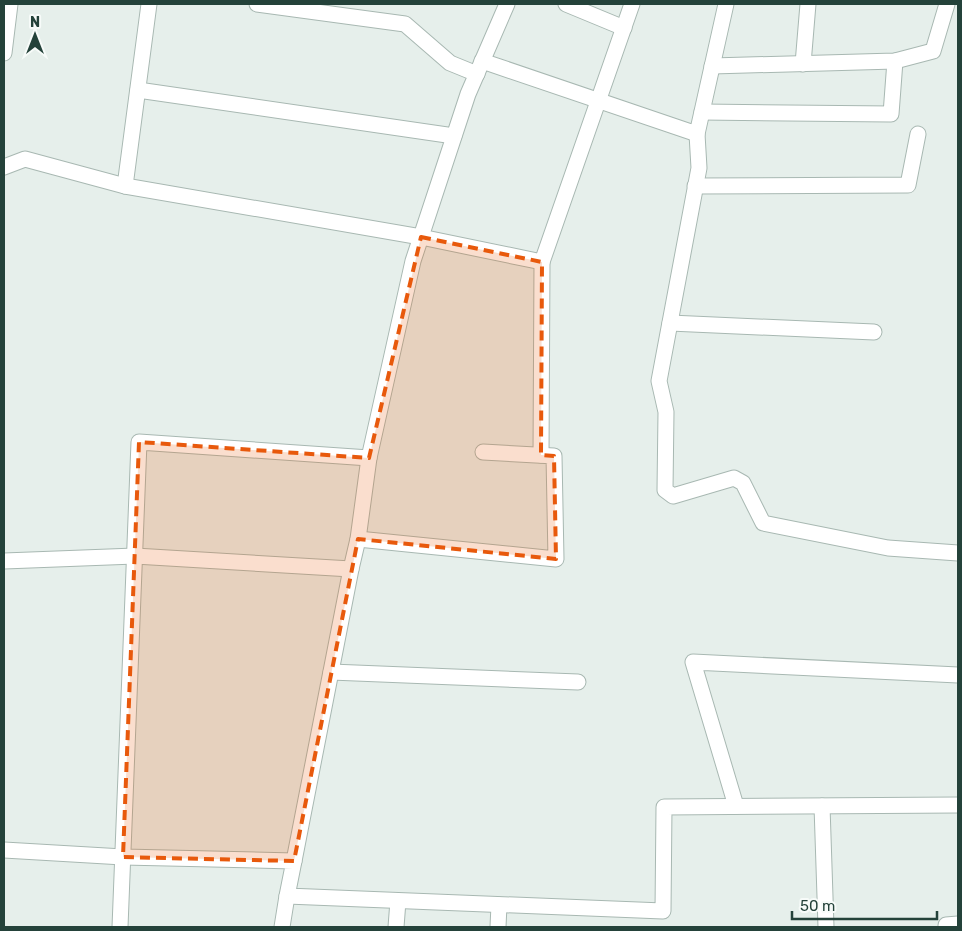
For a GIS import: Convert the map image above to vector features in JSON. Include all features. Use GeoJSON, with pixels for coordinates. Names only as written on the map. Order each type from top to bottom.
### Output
{"type":"FeatureCollection","features":[{"type":"Feature","properties":{"kind":"street"},"geometry":{"type":"LineString","coordinates":[[4,53],[10,4]]}},
{"type":"Feature","properties":{"kind":"street"},"geometry":{"type":"LineString","coordinates":[[125,186],[149,4]]}},
{"type":"Feature","properties":{"kind":"street"},"geometry":{"type":"LineString","coordinates":[[257,4],[405,24],[450,63],[480,68],[598,101],[697,134]]}},
{"type":"Feature","properties":{"kind":"street"},"geometry":{"type":"LineString","coordinates":[[282,927],[330,672],[358,539],[369,458],[413,261],[468,94],[507,4]]}},
{"type":"Feature","properties":{"kind":"street"},"geometry":{"type":"LineString","coordinates":[[566,4],[624,28]]}},
{"type":"Feature","properties":{"kind":"street"},"geometry":{"type":"LineString","coordinates":[[541,455],[542,262],[632,4]]}},
{"type":"Feature","properties":{"kind":"street"},"geometry":{"type":"LineString","coordinates":[[726,4],[697,134],[699,168],[660,381],[666,412],[665,490],[673,496],[734,478],[743,483],[763,523],[888,548],[958,553]]}},
{"type":"Feature","properties":{"kind":"street"},"geometry":{"type":"LineString","coordinates":[[803,64],[808,4]]}},
{"type":"Feature","properties":{"kind":"street"},"geometry":{"type":"LineString","coordinates":[[712,66],[895,61],[933,51],[947,4]]}},
{"type":"Feature","properties":{"kind":"street"},"geometry":{"type":"LineString","coordinates":[[702,112],[891,114],[895,61]]}},
{"type":"Feature","properties":{"kind":"street"},"geometry":{"type":"LineString","coordinates":[[138,90],[454,136]]}},
{"type":"Feature","properties":{"kind":"street"},"geometry":{"type":"LineString","coordinates":[[695,186],[908,185],[918,134]]}},
{"type":"Feature","properties":{"kind":"street"},"geometry":{"type":"LineString","coordinates":[[4,167],[24,159],[125,186],[421,237],[542,262]]}},
{"type":"Feature","properties":{"kind":"street"},"geometry":{"type":"LineString","coordinates":[[670,322],[874,332]]}},
{"type":"Feature","properties":{"kind":"street"},"geometry":{"type":"LineString","coordinates":[[120,927],[139,442],[369,458]]}},
{"type":"Feature","properties":{"kind":"street"},"geometry":{"type":"LineString","coordinates":[[358,539],[556,559],[554,456],[483,452]]}},
{"type":"Feature","properties":{"kind":"street"},"geometry":{"type":"LineString","coordinates":[[4,561],[135,556],[351,569]]}},
{"type":"Feature","properties":{"kind":"street"},"geometry":{"type":"LineString","coordinates":[[736,806],[693,662],[958,675]]}},
{"type":"Feature","properties":{"kind":"street"},"geometry":{"type":"LineString","coordinates":[[330,672],[578,682]]}},
{"type":"Feature","properties":{"kind":"street"},"geometry":{"type":"LineString","coordinates":[[287,896],[663,911],[664,807],[958,805]]}},
{"type":"Feature","properties":{"kind":"street"},"geometry":{"type":"LineString","coordinates":[[822,806],[826,927]]}},
{"type":"Feature","properties":{"kind":"street"},"geometry":{"type":"LineString","coordinates":[[4,850],[123,857],[294,861]]}},
{"type":"Feature","properties":{"kind":"street"},"geometry":{"type":"LineString","coordinates":[[396,927],[398,901]]}},
{"type":"Feature","properties":{"kind":"street"},"geometry":{"type":"LineString","coordinates":[[498,927],[499,905]]}},
{"type":"Feature","properties":{"kind":"street"},"geometry":{"type":"LineString","coordinates":[[946,927],[946,925],[958,924]]}},
{"type":"Feature","properties":{"kind":"highlighted area"},"geometry":{"type":"Polygon","coordinates":[[[421,237],[542,262],[541,455],[554,456],[556,559],[358,539],[294,861],[123,857],[139,442],[369,458],[421,237]]]}}]}
